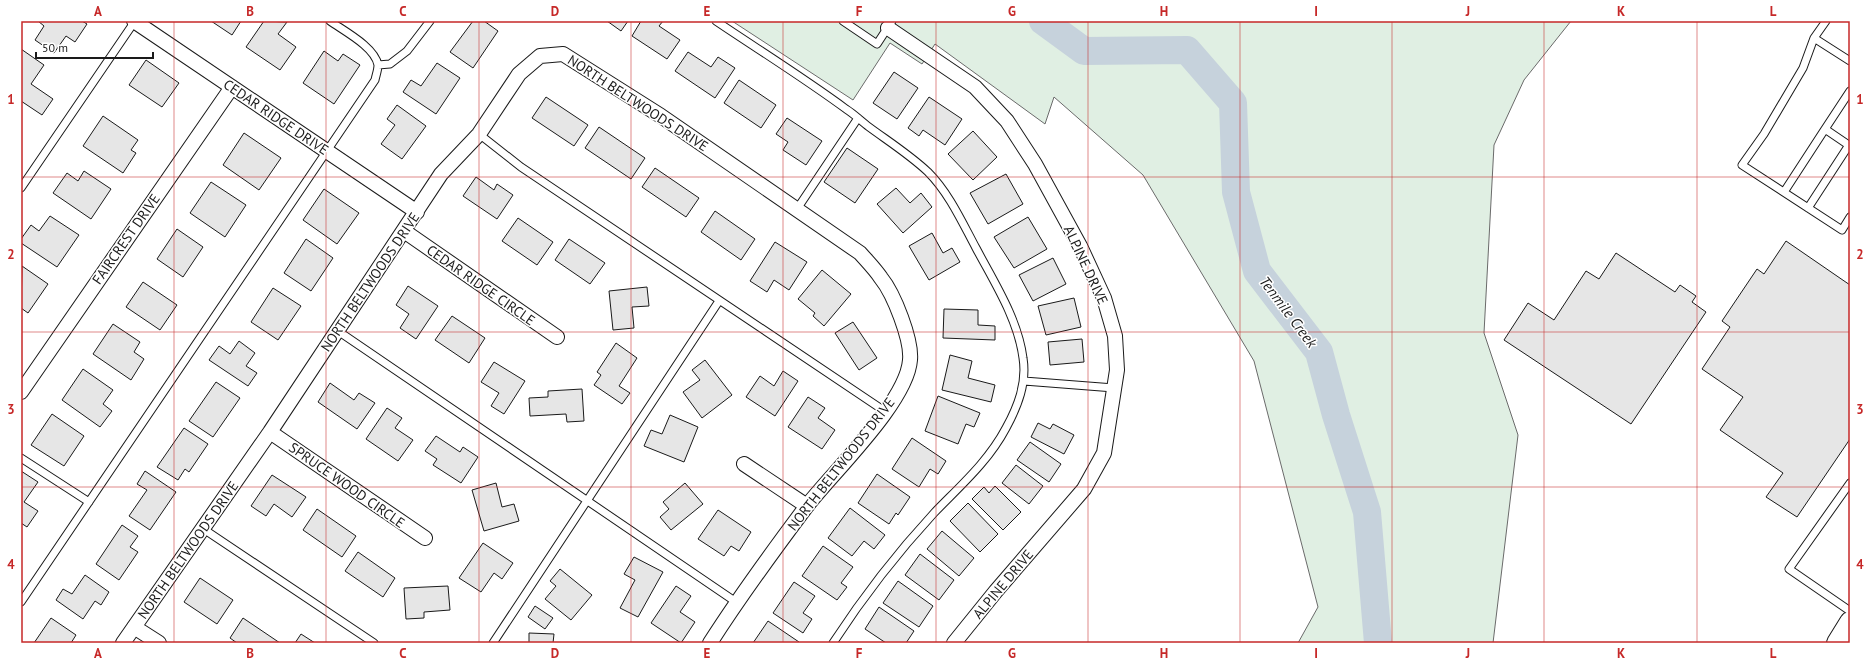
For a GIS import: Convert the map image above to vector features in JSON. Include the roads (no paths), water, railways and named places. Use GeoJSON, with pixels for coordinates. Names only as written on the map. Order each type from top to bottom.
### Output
{"type":"FeatureCollection","features":[{"type":"Feature","properties":{"kind":"main road"},"geometry":{"type":"LineString","coordinates":[[1837,643],[1850,622]]}},
{"type":"Feature","properties":{"kind":"street","name":"CEDAR RIDGE DRIVE"},"geometry":{"type":"LineString","coordinates":[[135,21],[417,212]]}},
{"type":"Feature","properties":{"kind":"street","name":"ALPINE DRIVE"},"geometry":{"type":"LineString","coordinates":[[890,24],[975,87],[1007,121],[1035,164],[1080,246],[1104,298],[1115,336],[1117,370],[1104,452],[1084,489],[996,591],[954,643]]}},
{"type":"Feature","properties":{"kind":"street","name":"NORTH BELTWOODS DRIVE"},"geometry":{"type":"LineString","coordinates":[[123,643],[270,432],[442,174],[479,134],[519,74],[540,56],[562,54],[661,116],[860,253],[882,279],[897,307],[908,338],[910,360],[903,382],[886,412],[807,506],[736,602],[710,643]]}},
{"type":"Feature","properties":{"kind":"street","name":"FAIRCREST DRIVE"},"geometry":{"type":"LineString","coordinates":[[21,392],[232,87]]}},
{"type":"Feature","properties":{"kind":"street","name":"CEDAR RIDGE CIRCLE"},"geometry":{"type":"LineString","coordinates":[[404,231],[557,337]]}},
{"type":"Feature","properties":{"kind":"street","name":"SPRUCE WOOD CIRCLE"},"geometry":{"type":"LineString","coordinates":[[270,432],[425,538]]}},
{"type":"Feature","properties":{"kind":"street"},"geometry":{"type":"LineString","coordinates":[[744,464],[807,506]]}},
{"type":"Feature","properties":{"kind":"street"},"geometry":{"type":"LineString","coordinates":[[134,626],[159,643]]}},
{"type":"Feature","properties":{"kind":"lane"},"geometry":{"type":"LineString","coordinates":[[21,188],[135,21]]}},
{"type":"Feature","properties":{"kind":"lane"},"geometry":{"type":"LineString","coordinates":[[21,602],[375,80],[378,65],[374,55],[364,45],[330,21]]}},
{"type":"Feature","properties":{"kind":"lane"},"geometry":{"type":"LineString","coordinates":[[378,65],[390,64],[407,51],[430,21]]}},
{"type":"Feature","properties":{"kind":"lane"},"geometry":{"type":"LineString","coordinates":[[716,21],[858,118],[928,172],[944,192],[998,288],[1016,329],[1023,358],[1024,381],[1019,400],[993,450],[974,474],[934,513],[898,554],[864,598],[833,643]]}},
{"type":"Feature","properties":{"kind":"lane"},"geometry":{"type":"LineString","coordinates":[[843,21],[877,44],[890,24]]}},
{"type":"Feature","properties":{"kind":"lane"},"geometry":{"type":"LineString","coordinates":[[1826,21],[1814,38],[1803,68],[1764,134],[1742,165],[1842,230],[1850,217]]}},
{"type":"Feature","properties":{"kind":"lane"},"geometry":{"type":"LineString","coordinates":[[1814,38],[1850,61]]}},
{"type":"Feature","properties":{"kind":"lane"},"geometry":{"type":"LineString","coordinates":[[1784,192],[1850,90]]}},
{"type":"Feature","properties":{"kind":"lane"},"geometry":{"type":"LineString","coordinates":[[797,209],[858,118]]}},
{"type":"Feature","properties":{"kind":"lane"},"geometry":{"type":"LineString","coordinates":[[1808,208],[1849,146],[1825,130]]}},
{"type":"Feature","properties":{"kind":"lane"},"geometry":{"type":"LineString","coordinates":[[479,134],[521,167],[886,412]]}},
{"type":"Feature","properties":{"kind":"lane"},"geometry":{"type":"LineString","coordinates":[[493,643],[586,499],[661,390],[719,300]]}},
{"type":"Feature","properties":{"kind":"lane"},"geometry":{"type":"LineString","coordinates":[[338,331],[736,602]]}},
{"type":"Feature","properties":{"kind":"lane"},"geometry":{"type":"LineString","coordinates":[[1024,381],[1114,388]]}},
{"type":"Feature","properties":{"kind":"lane"},"geometry":{"type":"LineString","coordinates":[[21,458],[89,502]]}},
{"type":"Feature","properties":{"kind":"lane"},"geometry":{"type":"LineString","coordinates":[[1850,483],[1789,569],[1850,612]]}},
{"type":"Feature","properties":{"kind":"lane"},"geometry":{"type":"LineString","coordinates":[[202,528],[374,643]]}},
{"type":"Feature","properties":{"kind":"waterway","name":"Tenmile Creek"},"geometry":{"type":"LineString","coordinates":[[1043,21],[1084,51],[1187,50],[1233,103],[1236,192],[1257,271],[1319,352],[1336,415],[1367,512],[1378,643]]}}]}
